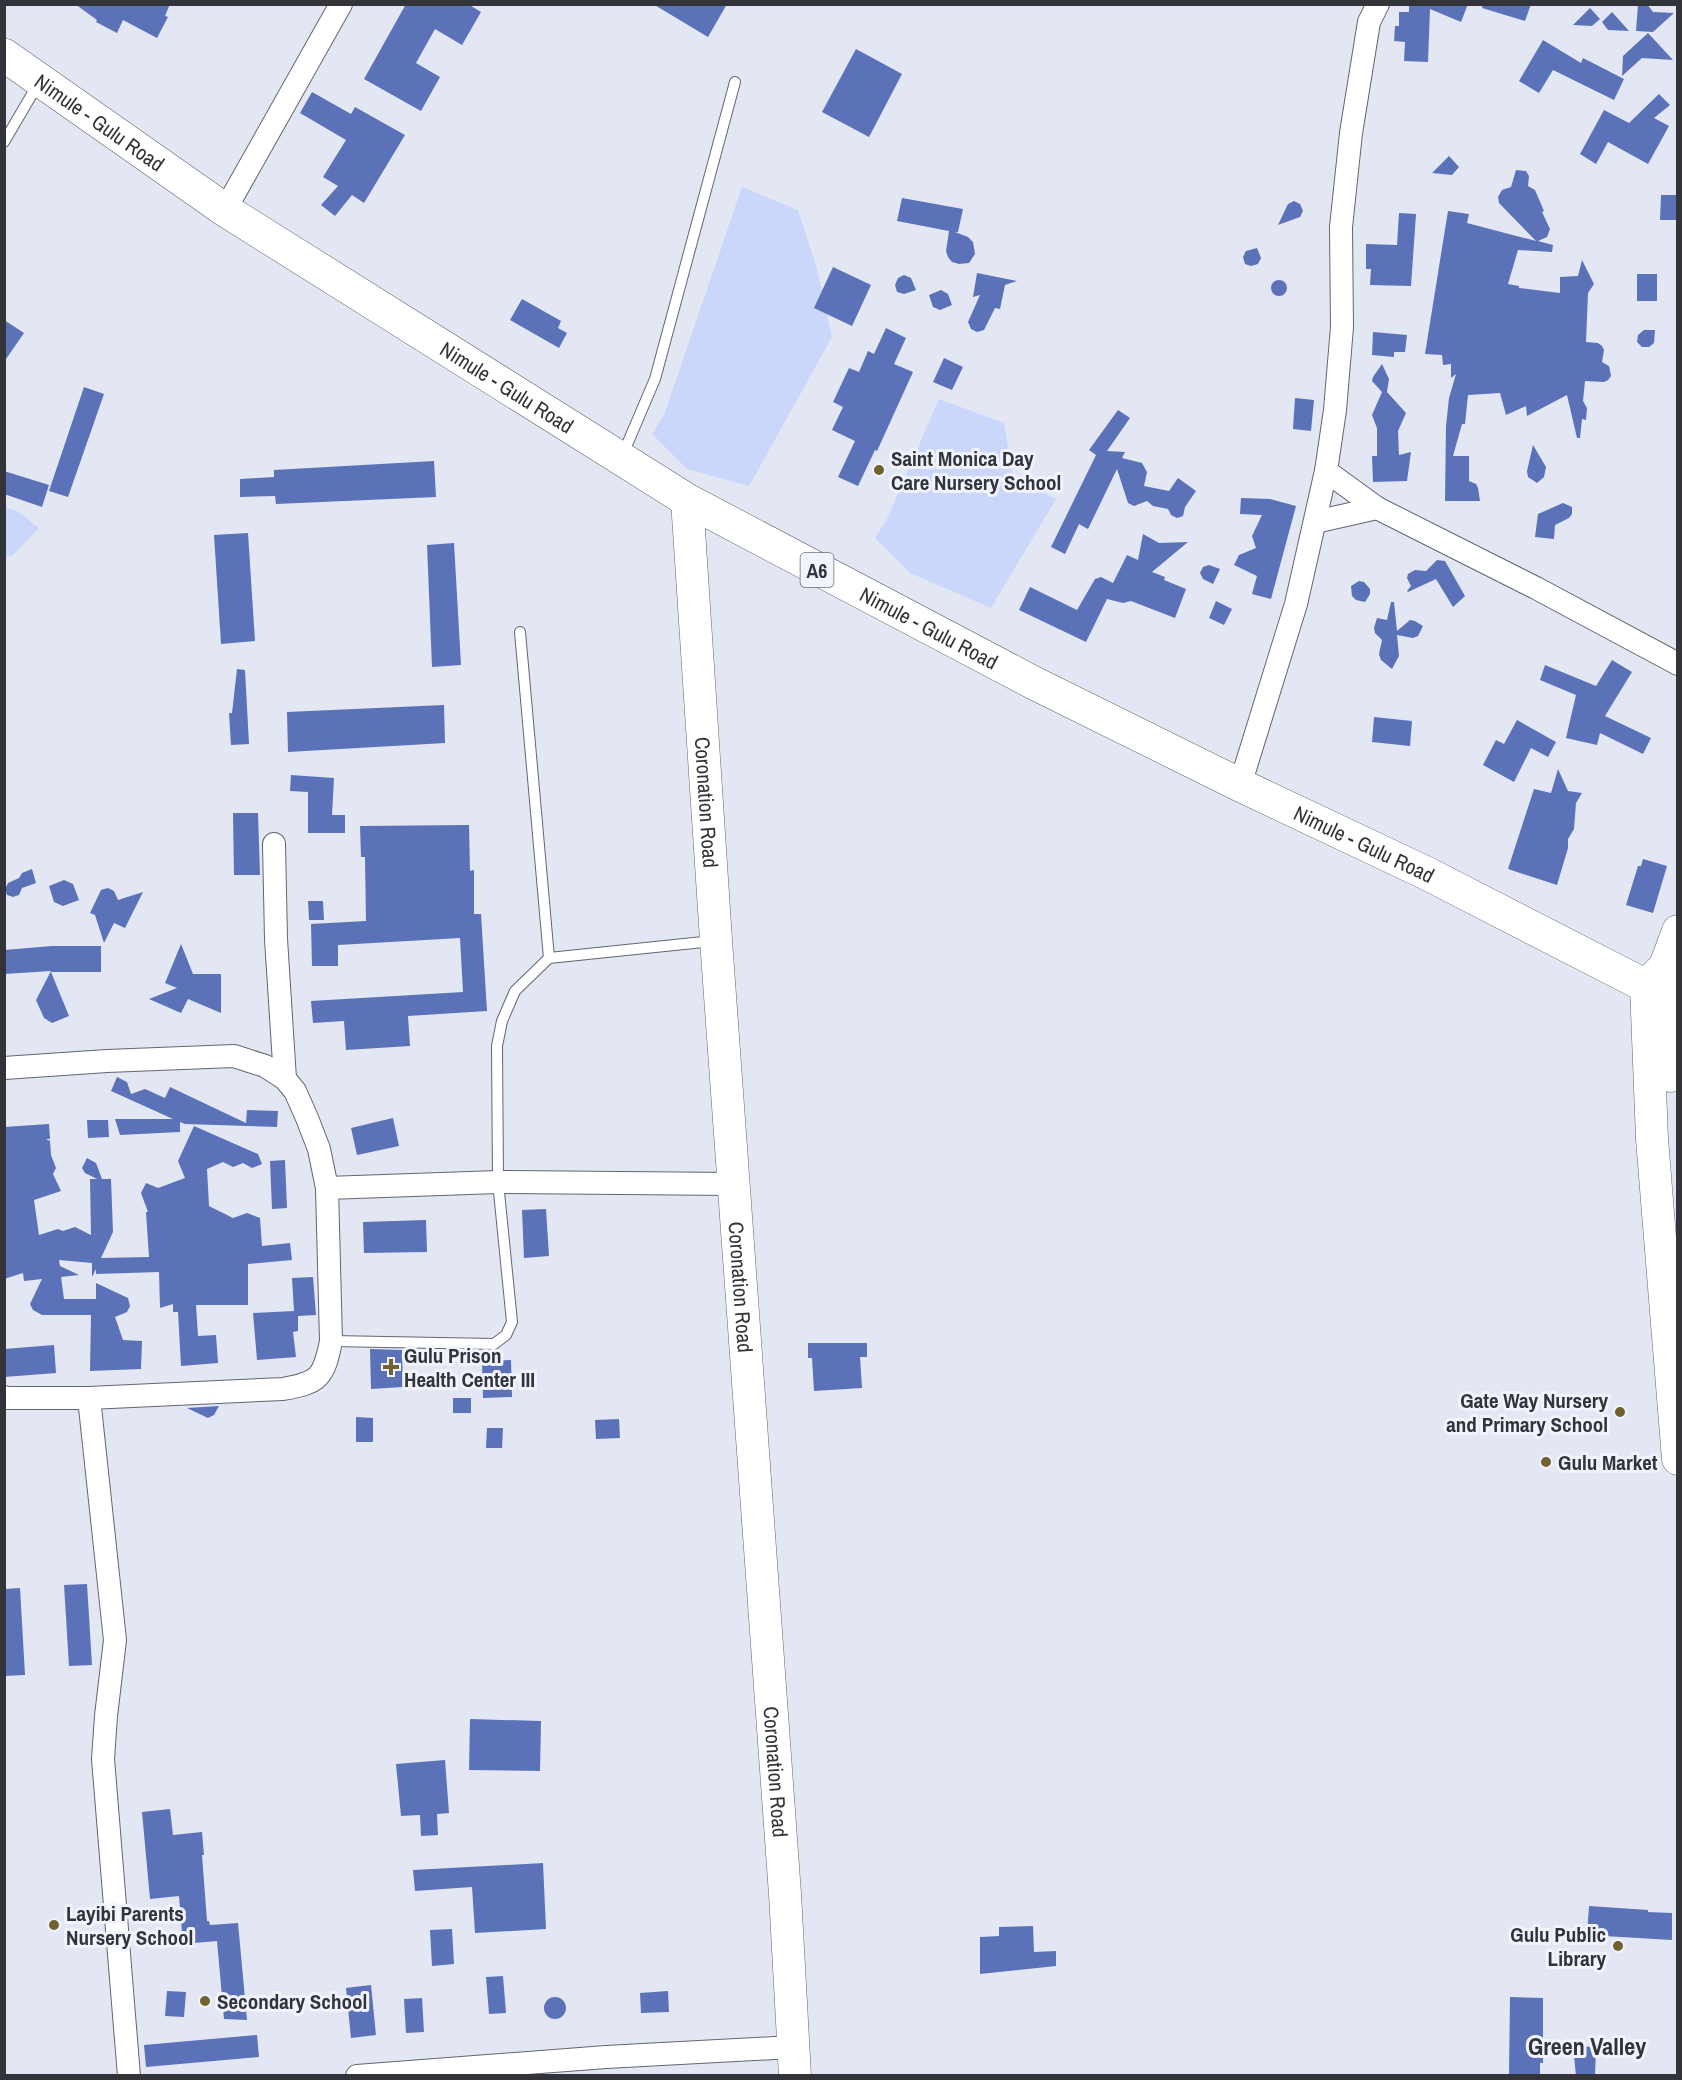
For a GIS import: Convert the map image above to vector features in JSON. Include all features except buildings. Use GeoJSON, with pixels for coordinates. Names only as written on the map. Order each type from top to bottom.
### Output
{"type":"FeatureCollection","features":[{"type":"Feature","properties":{"kind":"main road","name":"Nimule - Gulu Road"},"geometry":{"type":"LineString","coordinates":[[4,55],[225,210],[687,500],[1023,678],[1240,785],[1664,987]]}},
{"type":"Feature","properties":{"kind":"main road","name":"Coronation Road"},"geometry":{"type":"LineString","coordinates":[[687,500],[716,940],[785,1894],[794,2061]]}},
{"type":"Feature","properties":{"kind":"main road"},"geometry":{"type":"LineString","coordinates":[[1677,931],[1664,987],[1652,1139],[1677,1459]]}},
{"type":"Feature","properties":{"kind":"main road"},"geometry":{"type":"LineString","coordinates":[[1664,987],[1677,1195]]}},
{"type":"Feature","properties":{"kind":"street"},"geometry":{"type":"LineString","coordinates":[[225,210],[341,4]]}},
{"type":"Feature","properties":{"kind":"street"},"geometry":{"type":"LineString","coordinates":[[1240,785],[1296,604],[1326,471],[1335,410],[1342,327],[1341,227],[1349,145],[1369,22],[1378,4]]}},
{"type":"Feature","properties":{"kind":"street"},"geometry":{"type":"LineString","coordinates":[[1326,471],[1377,507],[1536,588],[1677,664]]}},
{"type":"Feature","properties":{"kind":"street"},"geometry":{"type":"LineString","coordinates":[[1315,522],[1377,507]]}},
{"type":"Feature","properties":{"kind":"street"},"geometry":{"type":"LineString","coordinates":[[274,844],[276,948],[285,1079]]}},
{"type":"Feature","properties":{"kind":"street"},"geometry":{"type":"LineString","coordinates":[[4,1068],[234,1056],[265,1066],[285,1079],[295,1091],[319,1149],[327,1188],[331,1341],[327,1359],[316,1380],[306,1385],[283,1389],[89,1398],[4,1397]]}},
{"type":"Feature","properties":{"kind":"street"},"geometry":{"type":"LineString","coordinates":[[327,1188],[498,1182],[734,1184]]}},
{"type":"Feature","properties":{"kind":"street"},"geometry":{"type":"LineString","coordinates":[[89,1398],[115,1640],[103,1759],[129,2076]]}},
{"type":"Feature","properties":{"kind":"street"},"geometry":{"type":"LineString","coordinates":[[357,2076],[794,2061]]}},
{"type":"Feature","properties":{"kind":"lane"},"geometry":{"type":"LineString","coordinates":[[4,142],[40,81]]}},
{"type":"Feature","properties":{"kind":"lane"},"geometry":{"type":"LineString","coordinates":[[621,460],[655,379],[735,82]]}},
{"type":"Feature","properties":{"kind":"lane"},"geometry":{"type":"LineString","coordinates":[[520,632],[549,958]]}},
{"type":"Feature","properties":{"kind":"lane"},"geometry":{"type":"LineString","coordinates":[[331,1341],[494,1344],[506,1335],[512,1322],[498,1182],[497,1046],[502,1021],[515,991],[549,958],[716,940]]}},
{"type":"Feature","properties":{"kind":"shaded area"},"geometry":{"type":"Polygon","coordinates":[[[742,187],[798,210],[817,269],[832,337],[749,486],[687,469],[652,434],[664,415],[742,187]]]}},
{"type":"Feature","properties":{"kind":"shaded area"},"geometry":{"type":"Polygon","coordinates":[[[939,399],[1004,423],[1013,478],[1056,499],[991,608],[910,573],[875,538],[887,519],[939,399]]]}},
{"type":"Feature","properties":{"kind":"shaded area"},"geometry":{"type":"Polygon","coordinates":[[[5,508],[17,511],[39,528],[13,555],[5,557],[5,508]]]}},
{"type":"Feature","properties":{"kind":"place","name":"Saint Monica Day Care Nursery School"},"geometry":{"type":"Point","coordinates":[879,470]}},
{"type":"Feature","properties":{"kind":"place","name":"Gulu Prison Health Center III"},"geometry":{"type":"Point","coordinates":[391,1367]}},
{"type":"Feature","properties":{"kind":"place","name":"Gate Way Nursery and Primary School"},"geometry":{"type":"Point","coordinates":[1620,1412]}},
{"type":"Feature","properties":{"kind":"place","name":"Gulu Market"},"geometry":{"type":"Point","coordinates":[1546,1462]}},
{"type":"Feature","properties":{"kind":"place","name":"Layibi Parents Nursery School"},"geometry":{"type":"Point","coordinates":[54,1925]}},
{"type":"Feature","properties":{"kind":"place","name":"Gulu Public Library"},"geometry":{"type":"Point","coordinates":[1618,1946]}},
{"type":"Feature","properties":{"kind":"place","name":"Secondary School"},"geometry":{"type":"Point","coordinates":[205,2001]}},
{"type":"Feature","properties":{"kind":"district","name":"Green Valley"},"geometry":{"type":"Point","coordinates":[1587,2046]}}]}
